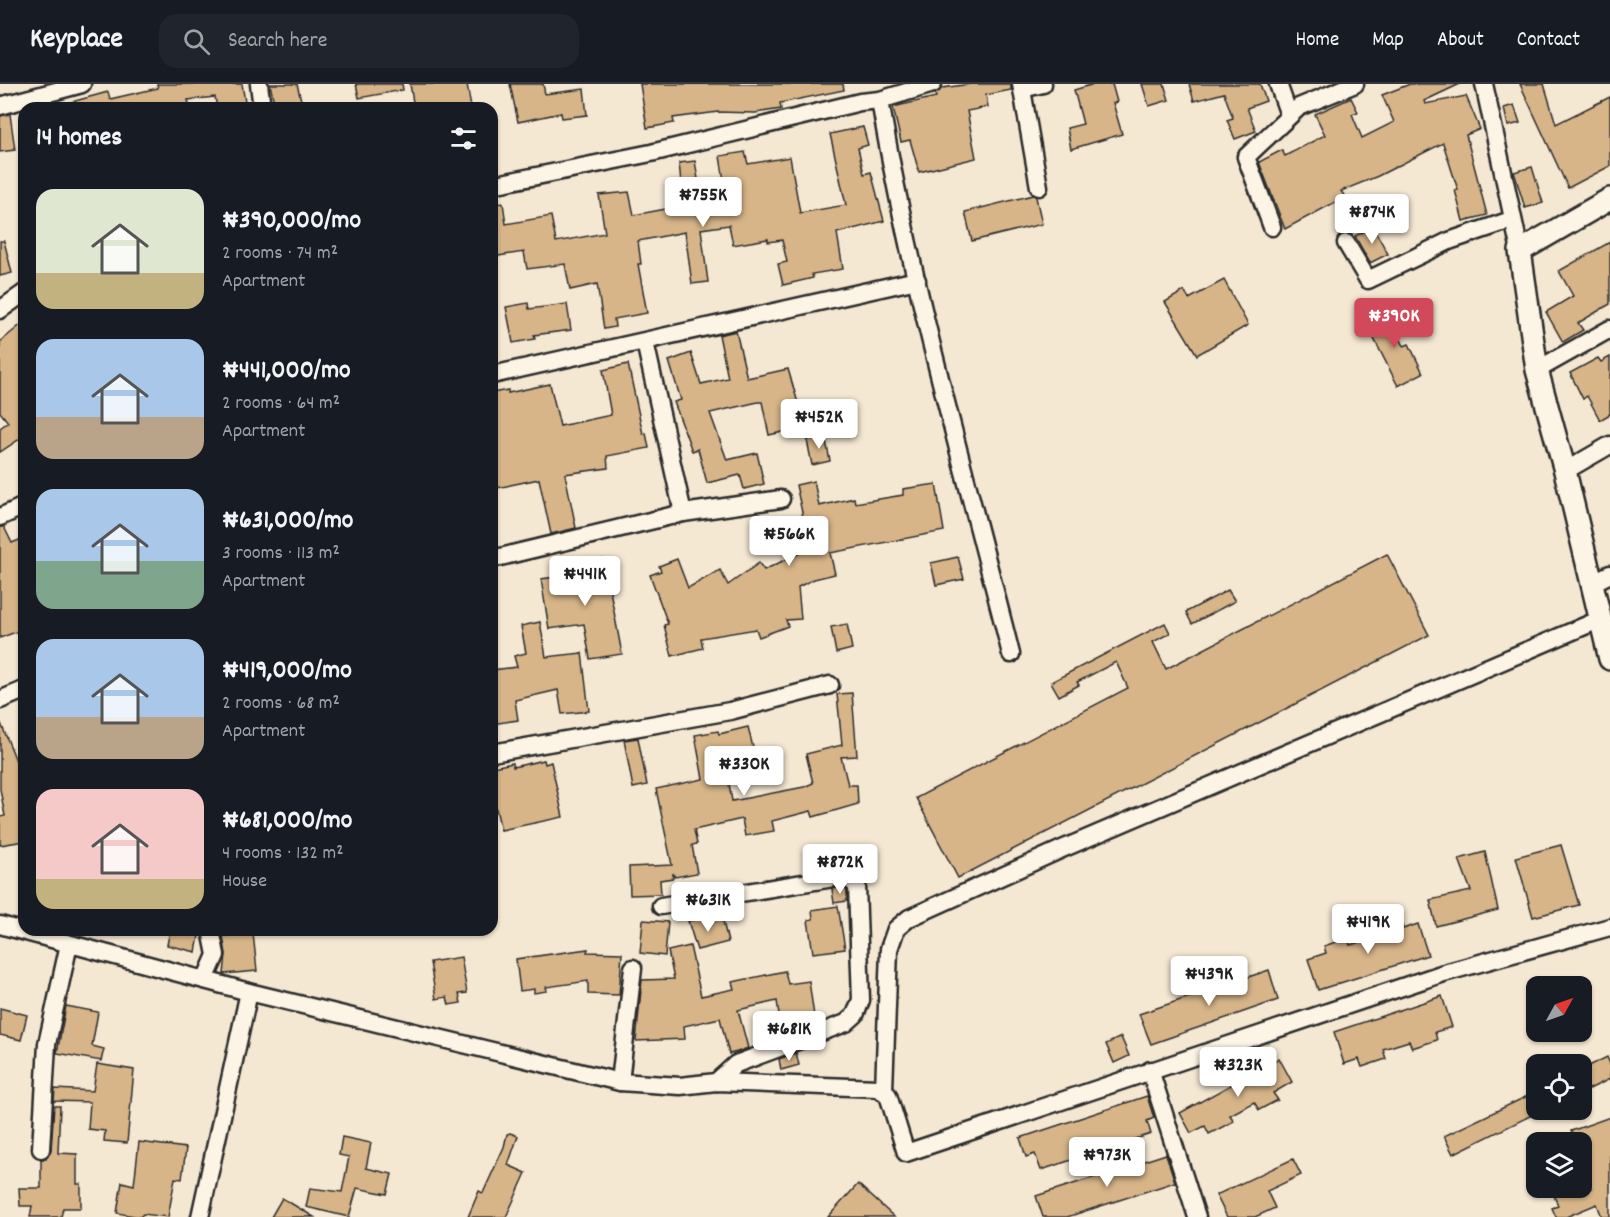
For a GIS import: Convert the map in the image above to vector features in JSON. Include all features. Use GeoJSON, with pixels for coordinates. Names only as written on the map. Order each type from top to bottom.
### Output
{"type":"FeatureCollection","features":[{"type":"Feature","properties":{"kind":"street"},"geometry":{"type":"LineString","coordinates":[[32,102],[81,84]]}},
{"type":"Feature","properties":{"kind":"street"},"geometry":{"type":"LineString","coordinates":[[259,84],[261,102]]}},
{"type":"Feature","properties":{"kind":"street"},"geometry":{"type":"LineString","coordinates":[[498,184],[651,153],[860,102],[880,100],[933,84]]}},
{"type":"Feature","properties":{"kind":"street"},"geometry":{"type":"LineString","coordinates":[[1039,188],[1022,87],[1042,84]]}},
{"type":"Feature","properties":{"kind":"street"},"geometry":{"type":"LineString","coordinates":[[1278,84],[1289,115]]}},
{"type":"Feature","properties":{"kind":"street"},"geometry":{"type":"LineString","coordinates":[[1272,227],[1246,157],[1289,115],[1311,100],[1355,84]]}},
{"type":"Feature","properties":{"kind":"street"},"geometry":{"type":"LineString","coordinates":[[1484,84],[1520,250],[1537,370],[1565,471],[1601,578],[1601,619],[1610,659]]}},
{"type":"Feature","properties":{"kind":"street"},"geometry":{"type":"LineString","coordinates":[[880,100],[891,167],[917,280],[1011,654]]}},
{"type":"Feature","properties":{"kind":"street"},"geometry":{"type":"LineString","coordinates":[[0,106],[18,105]]}},
{"type":"Feature","properties":{"kind":"street"},"geometry":{"type":"LineString","coordinates":[[1520,250],[1610,200]]}},
{"type":"Feature","properties":{"kind":"street"},"geometry":{"type":"LineString","coordinates":[[1346,243],[1368,280],[1449,242],[1512,220]]}},
{"type":"Feature","properties":{"kind":"street"},"geometry":{"type":"LineString","coordinates":[[498,374],[917,280]]}},
{"type":"Feature","properties":{"kind":"street"},"geometry":{"type":"LineString","coordinates":[[0,310],[18,296]]}},
{"type":"Feature","properties":{"kind":"street"},"geometry":{"type":"LineString","coordinates":[[1537,370],[1610,329]]}},
{"type":"Feature","properties":{"kind":"street"},"geometry":{"type":"LineString","coordinates":[[645,342],[683,513]]}},
{"type":"Feature","properties":{"kind":"street"},"geometry":{"type":"LineString","coordinates":[[1565,471],[1610,446]]}},
{"type":"Feature","properties":{"kind":"street"},"geometry":{"type":"LineString","coordinates":[[498,558],[683,513],[781,499]]}},
{"type":"Feature","properties":{"kind":"street"},"geometry":{"type":"LineString","coordinates":[[0,517],[18,509]]}},
{"type":"Feature","properties":{"kind":"street"},"geometry":{"type":"LineString","coordinates":[[1601,619],[1062,849],[909,918],[896,929],[890,949],[884,1090],[888,1095],[906,1153],[1444,973],[1610,927]]}},
{"type":"Feature","properties":{"kind":"street"},"geometry":{"type":"LineString","coordinates":[[498,752],[730,711],[830,685]]}},
{"type":"Feature","properties":{"kind":"street"},"geometry":{"type":"LineString","coordinates":[[0,700],[18,692]]}},
{"type":"Feature","properties":{"kind":"street"},"geometry":{"type":"LineString","coordinates":[[661,906],[846,876],[857,886],[861,1000],[855,1015],[846,1023],[736,1064],[716,1082]]}},
{"type":"Feature","properties":{"kind":"street"},"geometry":{"type":"LineString","coordinates":[[0,925],[18,930]]}},
{"type":"Feature","properties":{"kind":"street"},"geometry":{"type":"LineString","coordinates":[[40,936],[249,992],[620,1082],[680,1086],[716,1082],[884,1090]]}},
{"type":"Feature","properties":{"kind":"street"},"geometry":{"type":"LineString","coordinates":[[205,980],[216,956],[212,936]]}},
{"type":"Feature","properties":{"kind":"street"},"geometry":{"type":"LineString","coordinates":[[41,1149],[47,1044],[69,944]]}},
{"type":"Feature","properties":{"kind":"street"},"geometry":{"type":"LineString","coordinates":[[620,1082],[633,968]]}},
{"type":"Feature","properties":{"kind":"street"},"geometry":{"type":"LineString","coordinates":[[200,1217],[249,992]]}},
{"type":"Feature","properties":{"kind":"street"},"geometry":{"type":"LineString","coordinates":[[1150,1070],[1197,1217]]}},
{"type":"Feature","properties":{"kind":"building"},"geometry":{"type":"Polygon","coordinates":[[[157,84],[242,84],[245,102],[216,102],[215,97],[188,100],[188,102],[71,102],[108,92],[110,99],[158,88],[157,84]]]}},
{"type":"Feature","properties":{"kind":"building"},"geometry":{"type":"Polygon","coordinates":[[[270,84],[297,84],[302,102],[274,102],[270,84]]]}},
{"type":"Feature","properties":{"kind":"building"},"geometry":{"type":"Polygon","coordinates":[[[356,84],[402,84],[403,90],[359,98],[356,84]]]}},
{"type":"Feature","properties":{"kind":"building"},"geometry":{"type":"Polygon","coordinates":[[[410,84],[467,84],[470,102],[413,102],[410,84]]]}},
{"type":"Feature","properties":{"kind":"building"},"geometry":{"type":"Polygon","coordinates":[[[510,84],[543,84],[545,94],[584,89],[587,115],[562,118],[561,113],[518,122],[510,84]]]}},
{"type":"Feature","properties":{"kind":"building"},"geometry":{"type":"Polygon","coordinates":[[[640,84],[843,84],[844,90],[780,103],[781,109],[755,113],[718,112],[673,118],[674,123],[647,128],[640,84]]]}},
{"type":"Feature","properties":{"kind":"building"},"geometry":{"type":"Polygon","coordinates":[[[971,84],[1011,84],[1011,90],[986,95],[988,107],[967,111],[976,158],[919,172],[910,140],[901,142],[893,107],[936,97],[935,94],[942,88],[971,84]]]}},
{"type":"Feature","properties":{"kind":"building"},"geometry":{"type":"Polygon","coordinates":[[[1094,84],[1112,84],[1117,102],[1113,103],[1122,134],[1071,149],[1067,128],[1083,124],[1074,90],[1094,84]]]}},
{"type":"Feature","properties":{"kind":"building"},"geometry":{"type":"Polygon","coordinates":[[[1142,84],[1164,84],[1169,100],[1149,106],[1142,84]]]}},
{"type":"Feature","properties":{"kind":"building"},"geometry":{"type":"Polygon","coordinates":[[[1189,84],[1260,84],[1266,101],[1247,108],[1256,131],[1235,139],[1227,120],[1233,118],[1224,93],[1194,101],[1189,84]]]}},
{"type":"Feature","properties":{"kind":"building"},"geometry":{"type":"Polygon","coordinates":[[[1410,84],[1460,84],[1424,101],[1425,104],[1466,96],[1480,129],[1466,135],[1487,215],[1463,221],[1455,190],[1458,190],[1443,143],[1378,176],[1341,191],[1345,197],[1285,229],[1259,162],[1282,150],[1285,156],[1325,135],[1315,114],[1351,98],[1358,112],[1352,114],[1362,138],[1394,122],[1382,95],[1410,84]]]}},
{"type":"Feature","properties":{"kind":"building"},"geometry":{"type":"Polygon","coordinates":[[[1520,84],[1544,84],[1556,124],[1610,97],[1610,166],[1568,188],[1520,84]]]}},
{"type":"Feature","properties":{"kind":"building"},"geometry":{"type":"Polygon","coordinates":[[[1514,105],[1520,123],[1508,126],[1504,108],[1514,105]]]}},
{"type":"Feature","properties":{"kind":"building"},"geometry":{"type":"Polygon","coordinates":[[[10,114],[15,150],[0,152],[0,116],[10,114]]]}},
{"type":"Feature","properties":{"kind":"building"},"geometry":{"type":"Polygon","coordinates":[[[863,127],[868,145],[858,148],[864,174],[871,172],[884,221],[837,233],[843,269],[812,274],[813,278],[783,285],[778,264],[787,262],[782,240],[768,242],[768,239],[733,245],[729,225],[701,229],[708,282],[692,284],[685,232],[638,241],[641,264],[638,264],[647,313],[614,319],[615,327],[604,329],[597,284],[570,290],[565,264],[527,269],[524,252],[498,256],[498,203],[503,203],[506,224],[551,216],[556,242],[605,233],[599,195],[629,192],[634,215],[677,207],[678,213],[728,205],[720,156],[745,152],[748,164],[790,157],[800,213],[846,205],[830,134],[863,127]]]}},
{"type":"Feature","properties":{"kind":"building"},"geometry":{"type":"Polygon","coordinates":[[[695,161],[698,179],[681,182],[679,163],[695,161]]]}},
{"type":"Feature","properties":{"kind":"building"},"geometry":{"type":"Polygon","coordinates":[[[1532,167],[1543,203],[1525,208],[1514,172],[1532,167]]]}},
{"type":"Feature","properties":{"kind":"building"},"geometry":{"type":"Polygon","coordinates":[[[1033,195],[1036,197],[1042,224],[972,241],[965,212],[1033,195]]]}},
{"type":"Feature","properties":{"kind":"building"},"geometry":{"type":"Polygon","coordinates":[[[1373,227],[1388,254],[1370,263],[1355,236],[1373,227]]]}},
{"type":"Feature","properties":{"kind":"building"},"geometry":{"type":"Polygon","coordinates":[[[0,241],[4,241],[12,273],[0,276],[0,241]]]}},
{"type":"Feature","properties":{"kind":"building"},"geometry":{"type":"Polygon","coordinates":[[[1610,242],[1610,304],[1578,323],[1583,330],[1563,342],[1546,312],[1573,296],[1559,271],[1610,242]]]}},
{"type":"Feature","properties":{"kind":"building"},"geometry":{"type":"Polygon","coordinates":[[[1224,280],[1248,325],[1197,355],[1165,302],[1184,291],[1189,299],[1224,280]]]}},
{"type":"Feature","properties":{"kind":"building"},"geometry":{"type":"Polygon","coordinates":[[[528,303],[529,309],[567,304],[571,330],[534,335],[535,339],[513,343],[506,307],[528,303]]]}},
{"type":"Feature","properties":{"kind":"building"},"geometry":{"type":"Polygon","coordinates":[[[1387,311],[1404,346],[1409,344],[1423,373],[1398,386],[1365,321],[1387,311]]]}},
{"type":"Feature","properties":{"kind":"building"},"geometry":{"type":"Polygon","coordinates":[[[18,327],[18,440],[0,452],[0,428],[8,422],[0,412],[0,342],[18,327]]]}},
{"type":"Feature","properties":{"kind":"building"},"geometry":{"type":"Polygon","coordinates":[[[736,331],[747,378],[788,369],[805,427],[769,435],[762,402],[710,413],[727,460],[757,453],[764,484],[744,489],[740,475],[707,483],[698,449],[692,451],[674,402],[681,400],[669,361],[691,353],[701,384],[728,378],[719,335],[736,331]]]}},
{"type":"Feature","properties":{"kind":"building"},"geometry":{"type":"Polygon","coordinates":[[[1610,357],[1610,414],[1600,420],[1587,396],[1583,399],[1570,373],[1598,358],[1601,362],[1610,357]]]}},
{"type":"Feature","properties":{"kind":"building"},"geometry":{"type":"Polygon","coordinates":[[[628,364],[643,434],[646,433],[649,448],[607,456],[608,468],[565,474],[576,528],[551,534],[539,479],[498,488],[498,392],[508,390],[508,393],[550,384],[560,426],[611,415],[603,370],[628,364]]]}},
{"type":"Feature","properties":{"kind":"building"},"geometry":{"type":"Polygon","coordinates":[[[825,436],[830,461],[812,465],[807,440],[825,436]]]}},
{"type":"Feature","properties":{"kind":"building"},"geometry":{"type":"Polygon","coordinates":[[[814,481],[819,506],[854,498],[855,503],[903,495],[903,489],[936,484],[944,531],[830,553],[835,574],[814,579],[798,587],[801,619],[786,620],[788,626],[759,637],[756,629],[701,638],[703,648],[672,656],[664,625],[668,624],[650,575],[661,571],[659,566],[677,559],[688,588],[720,570],[728,585],[759,563],[764,570],[804,551],[799,527],[805,526],[796,485],[814,481]]]}},
{"type":"Feature","properties":{"kind":"building"},"geometry":{"type":"Polygon","coordinates":[[[0,527],[4,527],[12,543],[18,540],[18,631],[0,638],[0,527]]]}},
{"type":"Feature","properties":{"kind":"building"},"geometry":{"type":"Polygon","coordinates":[[[1387,554],[1429,635],[958,878],[916,798],[1128,688],[1116,662],[1077,682],[1079,685],[1059,696],[1051,682],[1165,623],[1170,633],[1153,642],[1166,669],[1387,554]]]}},
{"type":"Feature","properties":{"kind":"building"},"geometry":{"type":"Polygon","coordinates":[[[958,557],[964,579],[936,585],[931,563],[958,557]]]}},
{"type":"Feature","properties":{"kind":"building"},"geometry":{"type":"Polygon","coordinates":[[[604,559],[622,654],[590,659],[584,624],[549,629],[541,579],[579,574],[577,564],[604,559]]]}},
{"type":"Feature","properties":{"kind":"building"},"geometry":{"type":"Polygon","coordinates":[[[1228,590],[1235,601],[1192,624],[1186,612],[1228,590]]]}},
{"type":"Feature","properties":{"kind":"building"},"geometry":{"type":"Polygon","coordinates":[[[540,622],[546,657],[582,653],[589,711],[562,714],[558,690],[515,700],[518,720],[498,723],[498,669],[517,667],[514,656],[526,653],[521,626],[540,622]]]}},
{"type":"Feature","properties":{"kind":"building"},"geometry":{"type":"Polygon","coordinates":[[[847,624],[852,649],[836,653],[831,627],[847,624]]]}},
{"type":"Feature","properties":{"kind":"building"},"geometry":{"type":"Polygon","coordinates":[[[852,693],[857,756],[841,757],[848,785],[857,785],[858,804],[813,817],[811,811],[772,821],[774,831],[745,836],[742,819],[694,830],[697,844],[692,845],[697,873],[675,877],[673,873],[673,878],[660,880],[661,894],[630,895],[629,867],[672,865],[656,789],[703,779],[695,735],[718,731],[719,734],[748,727],[756,760],[726,767],[732,801],[804,787],[813,783],[806,754],[842,745],[837,694],[852,693]]]}},
{"type":"Feature","properties":{"kind":"building"},"geometry":{"type":"Polygon","coordinates":[[[0,721],[18,763],[18,842],[0,845],[0,817],[5,816],[0,789],[0,721]]]}},
{"type":"Feature","properties":{"kind":"building"},"geometry":{"type":"Polygon","coordinates":[[[638,738],[647,785],[633,788],[624,740],[638,738]]]}},
{"type":"Feature","properties":{"kind":"building"},"geometry":{"type":"Polygon","coordinates":[[[544,760],[545,764],[551,762],[563,817],[501,830],[498,817],[498,766],[513,763],[513,767],[544,760]]]}},
{"type":"Feature","properties":{"kind":"building"},"geometry":{"type":"Polygon","coordinates":[[[1561,845],[1579,905],[1533,917],[1516,857],[1561,845]]]}},
{"type":"Feature","properties":{"kind":"building"},"geometry":{"type":"Polygon","coordinates":[[[1485,852],[1498,910],[1436,926],[1430,900],[1471,891],[1459,859],[1485,852]]]}},
{"type":"Feature","properties":{"kind":"building"},"geometry":{"type":"Polygon","coordinates":[[[843,887],[847,891],[847,901],[834,903],[832,889],[843,887]]]}},
{"type":"Feature","properties":{"kind":"building"},"geometry":{"type":"Polygon","coordinates":[[[838,906],[845,949],[813,953],[808,920],[813,919],[812,910],[838,906]]]}},
{"type":"Feature","properties":{"kind":"building"},"geometry":{"type":"Polygon","coordinates":[[[704,917],[705,922],[722,917],[728,942],[697,950],[688,921],[704,917]]]}},
{"type":"Feature","properties":{"kind":"building"},"geometry":{"type":"Polygon","coordinates":[[[643,920],[668,922],[665,956],[640,953],[643,920]]]}},
{"type":"Feature","properties":{"kind":"building"},"geometry":{"type":"Polygon","coordinates":[[[1401,921],[1403,929],[1418,924],[1428,955],[1318,990],[1308,959],[1326,953],[1324,946],[1348,938],[1350,945],[1380,936],[1377,928],[1401,921]]]}},
{"type":"Feature","properties":{"kind":"building"},"geometry":{"type":"Polygon","coordinates":[[[169,936],[199,936],[196,952],[167,945],[169,936]]]}},
{"type":"Feature","properties":{"kind":"building"},"geometry":{"type":"Polygon","coordinates":[[[223,936],[253,936],[257,971],[224,974],[226,954],[223,936]]]}},
{"type":"Feature","properties":{"kind":"building"},"geometry":{"type":"Polygon","coordinates":[[[690,946],[701,996],[734,989],[732,982],[785,971],[788,984],[809,981],[815,1023],[781,1028],[777,1001],[738,1010],[748,1048],[737,1052],[729,1054],[720,1018],[684,1026],[685,1039],[636,1041],[642,980],[674,979],[668,951],[690,946]]]}},
{"type":"Feature","properties":{"kind":"building"},"geometry":{"type":"Polygon","coordinates":[[[588,949],[587,952],[622,953],[619,995],[588,994],[588,981],[546,987],[547,991],[534,993],[534,989],[520,991],[516,959],[588,949]]]}},
{"type":"Feature","properties":{"kind":"building"},"geometry":{"type":"Polygon","coordinates":[[[461,957],[467,993],[459,994],[461,1003],[449,1005],[447,997],[436,999],[430,962],[461,957]]]}},
{"type":"Feature","properties":{"kind":"building"},"geometry":{"type":"Polygon","coordinates":[[[1269,970],[1278,1000],[1151,1044],[1139,1014],[1269,970]]]}},
{"type":"Feature","properties":{"kind":"building"},"geometry":{"type":"Polygon","coordinates":[[[1442,996],[1452,1027],[1435,1032],[1437,1040],[1412,1048],[1409,1041],[1383,1049],[1386,1059],[1362,1067],[1359,1059],[1344,1064],[1334,1032],[1442,996]]]}},
{"type":"Feature","properties":{"kind":"building"},"geometry":{"type":"Polygon","coordinates":[[[66,1006],[98,1012],[92,1046],[104,1049],[101,1061],[57,1053],[66,1006]]]}},
{"type":"Feature","properties":{"kind":"building"},"geometry":{"type":"Polygon","coordinates":[[[0,1008],[27,1015],[21,1040],[0,1035],[0,1008]]]}},
{"type":"Feature","properties":{"kind":"building"},"geometry":{"type":"Polygon","coordinates":[[[1121,1037],[1129,1056],[1114,1063],[1106,1044],[1121,1037]]]}},
{"type":"Feature","properties":{"kind":"building"},"geometry":{"type":"Polygon","coordinates":[[[796,1053],[799,1065],[781,1070],[779,1059],[796,1053]]]}},
{"type":"Feature","properties":{"kind":"building"},"geometry":{"type":"Polygon","coordinates":[[[1607,1057],[1610,1064],[1610,1079],[1592,1088],[1592,1064],[1607,1057]]]}},
{"type":"Feature","properties":{"kind":"building"},"geometry":{"type":"Polygon","coordinates":[[[1279,1058],[1292,1082],[1273,1093],[1278,1100],[1259,1110],[1254,1102],[1230,1115],[1234,1121],[1209,1134],[1205,1126],[1191,1133],[1180,1113],[1279,1058]]]}},
{"type":"Feature","properties":{"kind":"building"},"geometry":{"type":"Polygon","coordinates":[[[97,1064],[134,1070],[127,1143],[104,1141],[105,1131],[88,1129],[90,1102],[54,1101],[55,1089],[93,1091],[97,1064]]]}},
{"type":"Feature","properties":{"kind":"building"},"geometry":{"type":"Polygon","coordinates":[[[1147,1096],[1154,1118],[1147,1121],[1151,1134],[1041,1170],[1035,1154],[1026,1157],[1020,1138],[1147,1096]]]}},
{"type":"Feature","properties":{"kind":"building"},"geometry":{"type":"Polygon","coordinates":[[[1526,1097],[1526,1118],[1453,1154],[1444,1136],[1526,1097]]]}},
{"type":"Feature","properties":{"kind":"building"},"geometry":{"type":"Polygon","coordinates":[[[54,1106],[60,1106],[58,1153],[77,1154],[77,1184],[81,1184],[81,1208],[63,1208],[61,1217],[30,1217],[32,1206],[20,1206],[19,1188],[41,1188],[41,1159],[46,1159],[51,1150],[54,1106]]]}},
{"type":"Feature","properties":{"kind":"building"},"geometry":{"type":"Polygon","coordinates":[[[1610,1117],[1610,1217],[1602,1217],[1597,1204],[1566,1217],[1556,1217],[1552,1208],[1558,1206],[1555,1198],[1592,1198],[1592,1132],[1571,1131],[1610,1117]]]}},
{"type":"Feature","properties":{"kind":"building"},"geometry":{"type":"Polygon","coordinates":[[[507,1134],[518,1136],[508,1165],[526,1173],[506,1217],[468,1217],[479,1191],[483,1193],[504,1147],[507,1134]]]}},
{"type":"Feature","properties":{"kind":"building"},"geometry":{"type":"Polygon","coordinates":[[[342,1137],[371,1143],[366,1168],[392,1174],[387,1194],[357,1188],[349,1217],[306,1207],[310,1188],[342,1192],[349,1157],[339,1155],[342,1137]]]}},
{"type":"Feature","properties":{"kind":"building"},"geometry":{"type":"Polygon","coordinates":[[[139,1142],[186,1148],[182,1179],[175,1178],[168,1217],[143,1214],[140,1217],[117,1213],[122,1182],[134,1185],[139,1142]]]}},
{"type":"Feature","properties":{"kind":"building"},"geometry":{"type":"Polygon","coordinates":[[[1166,1154],[1175,1182],[1067,1217],[1043,1217],[1036,1196],[1166,1154]]]}},
{"type":"Feature","properties":{"kind":"building"},"geometry":{"type":"Polygon","coordinates":[[[1293,1159],[1301,1175],[1267,1191],[1275,1208],[1255,1217],[1227,1217],[1216,1195],[1293,1159]]]}},
{"type":"Feature","properties":{"kind":"building"},"geometry":{"type":"Polygon","coordinates":[[[858,1184],[894,1217],[828,1217],[858,1184]]]}},
{"type":"Feature","properties":{"kind":"building"},"geometry":{"type":"Polygon","coordinates":[[[282,1198],[314,1217],[271,1217],[282,1198]]]}}]}
